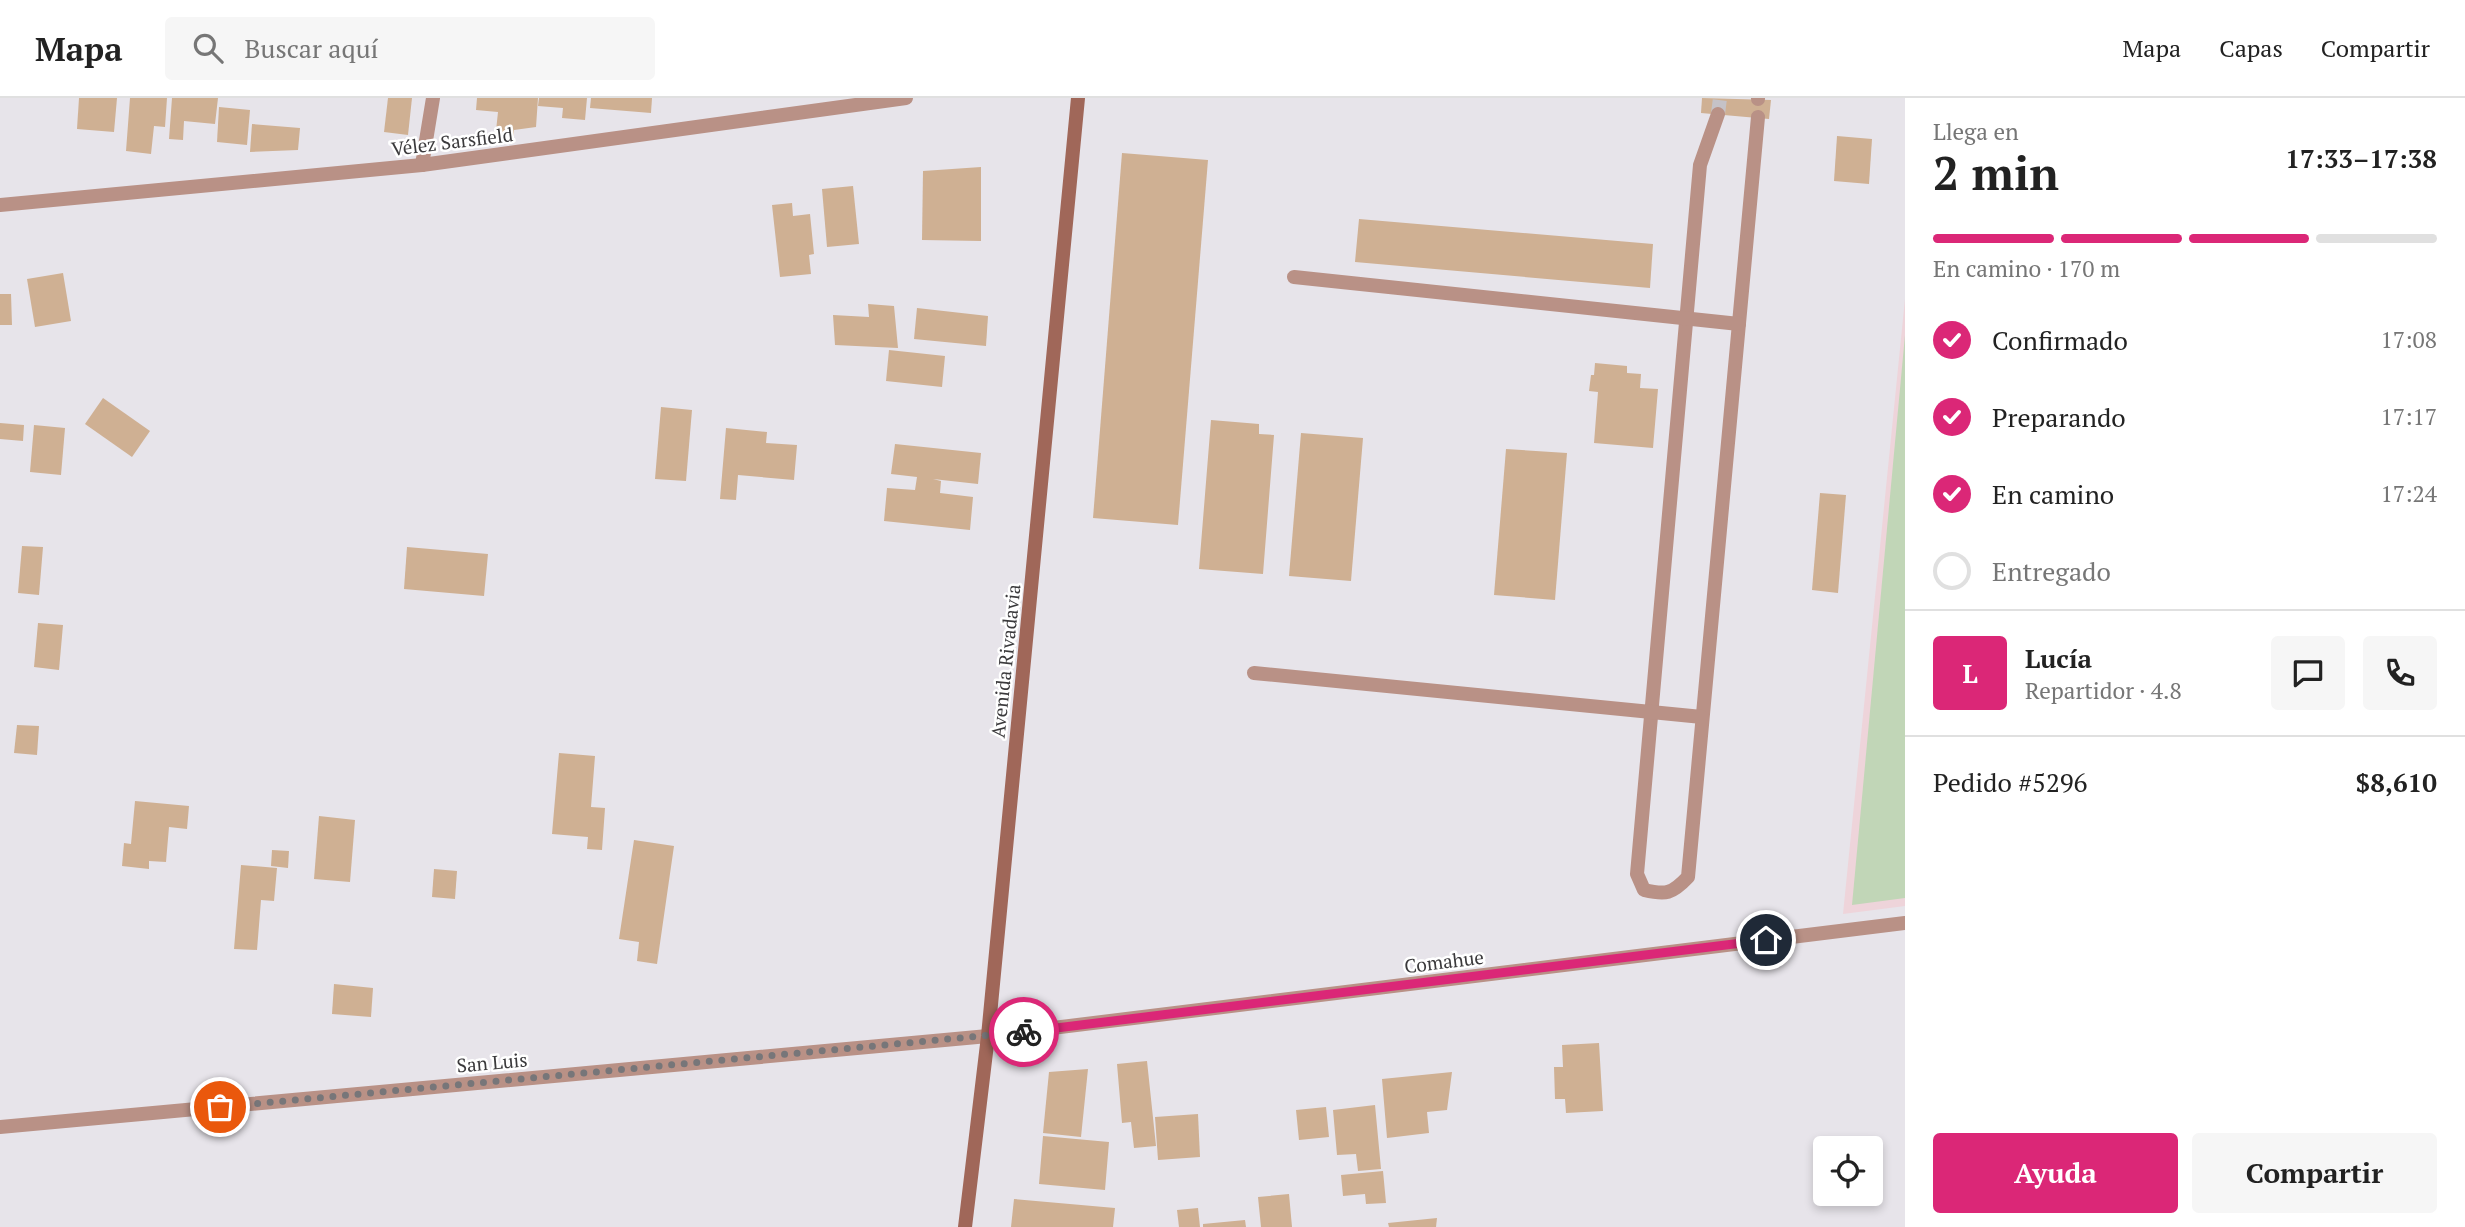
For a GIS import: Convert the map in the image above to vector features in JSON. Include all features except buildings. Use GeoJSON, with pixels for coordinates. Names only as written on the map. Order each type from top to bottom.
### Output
{"type":"FeatureCollection","features":[{"type":"Feature","properties":{"kind":"main road","name":"Avenida Rivadavia"},"geometry":{"type":"LineString","coordinates":[[965,1227],[988,1036],[1078,98]]}},
{"type":"Feature","properties":{"kind":"street"},"geometry":{"type":"LineString","coordinates":[[422,165],[433,98]]}},
{"type":"Feature","properties":{"kind":"street","name":"Vélez Sarsfield"},"geometry":{"type":"LineString","coordinates":[[0,205],[422,165],[906,98]]}},
{"type":"Feature","properties":{"kind":"street"},"geometry":{"type":"LineString","coordinates":[[1718,114],[1700,165],[1637,874],[1644,890],[1662,894],[1679,886],[1688,877],[1758,117]]}},
{"type":"Feature","properties":{"kind":"street"},"geometry":{"type":"LineString","coordinates":[[1294,277],[1739,324]]}},
{"type":"Feature","properties":{"kind":"street"},"geometry":{"type":"LineString","coordinates":[[1254,673],[1702,717]]}},
{"type":"Feature","properties":{"kind":"street","name":"Comahue"},"geometry":{"type":"LineString","coordinates":[[988,1036],[1905,923]]}},
{"type":"Feature","properties":{"kind":"street","name":"San Luis"},"geometry":{"type":"LineString","coordinates":[[0,1127],[988,1036]]}},
{"type":"Feature","properties":{"kind":"shaded area"},"geometry":{"type":"Polygon","coordinates":[[[1905,299],[1905,906],[1843,914],[1905,299]]]}},
{"type":"Feature","properties":{"kind":"green space"},"geometry":{"type":"Polygon","coordinates":[[[1905,335],[1905,898],[1852,905],[1905,335]]]}},
{"type":"Feature","properties":{"kind":"tunnel"},"geometry":{"type":"LineString","coordinates":[[1718,114],[1720,98]]}},
{"type":"Feature","properties":{"kind":"way so far"},"geometry":{"type":"LineString","coordinates":[[220,1107],[1024,1032]]}},
{"type":"Feature","properties":{"kind":"route"},"geometry":{"type":"LineString","coordinates":[[1024,1032],[1766,940]]}}]}
